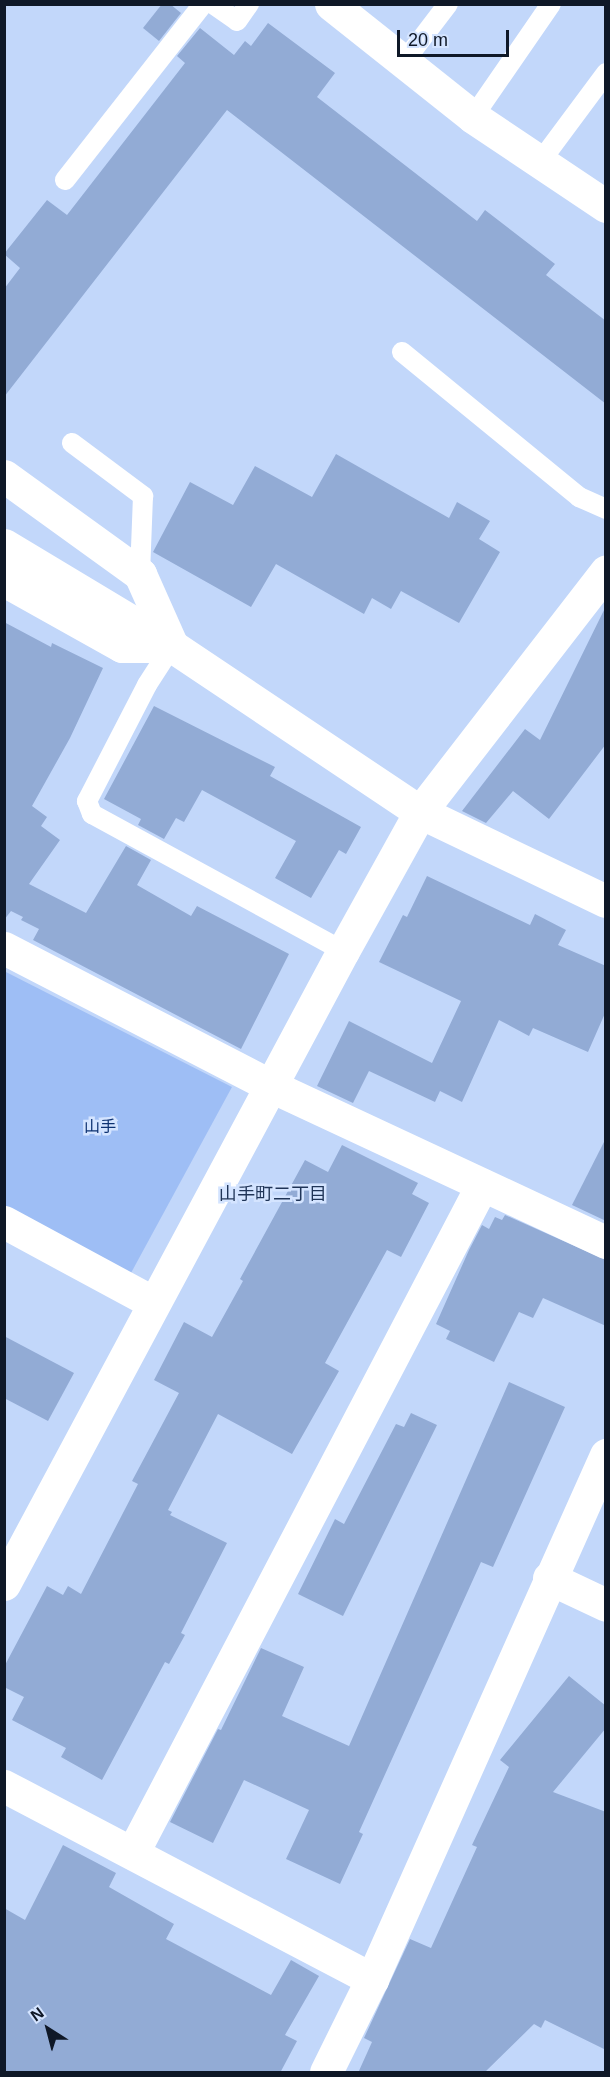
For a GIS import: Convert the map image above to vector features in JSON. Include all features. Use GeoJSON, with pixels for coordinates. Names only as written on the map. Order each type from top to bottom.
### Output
{"type":"FeatureCollection","features":[{"type":"Feature","properties":{"kind":"street"},"geometry":{"type":"LineString","coordinates":[[334,5],[403,63],[473,117],[606,206]]}},
{"type":"Feature","properties":{"kind":"street"},"geometry":{"type":"LineString","coordinates":[[4,476],[141,574],[172,646]]}},
{"type":"Feature","properties":{"kind":"street"},"geometry":{"type":"LineString","coordinates":[[4,545],[172,646],[420,812],[606,901]]}},
{"type":"Feature","properties":{"kind":"street"},"geometry":{"type":"LineString","coordinates":[[4,1584],[153,1303],[420,812],[606,571]]}},
{"type":"Feature","properties":{"kind":"street"},"geometry":{"type":"LineString","coordinates":[[4,580],[122,646],[172,646]]}},
{"type":"Feature","properties":{"kind":"street"},"geometry":{"type":"LineString","coordinates":[[4,948],[271,1086],[606,1242]]}},
{"type":"Feature","properties":{"kind":"street"},"geometry":{"type":"LineString","coordinates":[[133,1852],[482,1185]]}},
{"type":"Feature","properties":{"kind":"street"},"geometry":{"type":"LineString","coordinates":[[4,1222],[153,1303]]}},
{"type":"Feature","properties":{"kind":"street"},"geometry":{"type":"LineString","coordinates":[[326,2073],[372,1979],[549,1578],[606,1455]]}},
{"type":"Feature","properties":{"kind":"street"},"geometry":{"type":"LineString","coordinates":[[549,1578],[606,1605]]}},
{"type":"Feature","properties":{"kind":"street"},"geometry":{"type":"LineString","coordinates":[[4,1786],[372,1979]]}},
{"type":"Feature","properties":{"kind":"lane"},"geometry":{"type":"LineString","coordinates":[[65,180],[203,4]]}},
{"type":"Feature","properties":{"kind":"lane"},"geometry":{"type":"LineString","coordinates":[[213,4],[237,21],[249,4]]}},
{"type":"Feature","properties":{"kind":"lane"},"geometry":{"type":"LineString","coordinates":[[403,63],[448,4]]}},
{"type":"Feature","properties":{"kind":"lane"},"geometry":{"type":"LineString","coordinates":[[473,117],[551,4]]}},
{"type":"Feature","properties":{"kind":"lane"},"geometry":{"type":"LineString","coordinates":[[540,162],[606,73]]}},
{"type":"Feature","properties":{"kind":"lane"},"geometry":{"type":"LineString","coordinates":[[402,352],[579,497],[606,509]]}},
{"type":"Feature","properties":{"kind":"lane"},"geometry":{"type":"LineString","coordinates":[[72,443],[142,496],[141,574]]}},
{"type":"Feature","properties":{"kind":"lane"},"geometry":{"type":"LineString","coordinates":[[172,646],[147,685],[87,801],[92,814],[343,951]]}},
{"type":"Feature","properties":{"kind":"green space","name":"山手"},"geometry":{"type":"Polygon","coordinates":[[[4,971],[232,1087],[131,1273],[5,1207],[4,971]]]}},
{"type":"Feature","properties":{"kind":"building"},"geometry":{"type":"Polygon","coordinates":[[[162,4],[170,4],[181,13],[159,41],[143,28],[162,4]]]}},
{"type":"Feature","properties":{"kind":"building"},"geometry":{"type":"Polygon","coordinates":[[[268,23],[335,73],[317,97],[477,221],[485,210],[555,264],[546,275],[606,321],[606,404],[227,110],[4,397],[4,289],[20,268],[4,254],[47,200],[67,215],[185,63],[177,56],[200,28],[234,55],[245,41],[251,46],[268,23]]]}},
{"type":"Feature","properties":{"kind":"building"},"geometry":{"type":"Polygon","coordinates":[[[336,454],[449,518],[457,502],[490,521],[479,539],[500,552],[459,623],[401,591],[391,609],[372,598],[364,614],[276,564],[251,607],[153,552],[190,482],[233,505],[255,466],[312,497],[336,454]]]}},
{"type":"Feature","properties":{"kind":"building"},"geometry":{"type":"Polygon","coordinates":[[[606,606],[606,744],[549,819],[513,791],[486,823],[462,811],[525,729],[540,740],[606,606]]]}},
{"type":"Feature","properties":{"kind":"building"},"geometry":{"type":"Polygon","coordinates":[[[4,622],[51,647],[52,643],[103,668],[70,738],[32,806],[47,817],[41,826],[60,840],[29,884],[86,913],[126,846],[151,860],[137,885],[191,916],[197,906],[289,954],[241,1049],[33,940],[39,929],[21,920],[23,917],[11,911],[4,920],[4,622]]]}},
{"type":"Feature","properties":{"kind":"building"},"geometry":{"type":"Polygon","coordinates":[[[154,706],[275,767],[270,776],[361,827],[346,854],[339,850],[311,898],[275,878],[296,841],[202,790],[184,822],[176,818],[164,839],[138,825],[141,819],[104,799],[154,706]]]}},
{"type":"Feature","properties":{"kind":"building"},"geometry":{"type":"Polygon","coordinates":[[[427,876],[530,925],[535,914],[566,930],[558,945],[606,966],[606,1011],[588,1052],[533,1028],[529,1036],[499,1020],[462,1102],[440,1091],[435,1102],[369,1071],[353,1103],[317,1086],[349,1021],[432,1063],[461,1001],[379,962],[403,915],[407,917],[427,876]]]}},
{"type":"Feature","properties":{"kind":"building"},"geometry":{"type":"Polygon","coordinates":[[[606,1138],[606,1221],[572,1205],[606,1138]]]}},
{"type":"Feature","properties":{"kind":"building"},"geometry":{"type":"Polygon","coordinates":[[[342,1145],[418,1183],[412,1194],[429,1203],[401,1257],[387,1250],[325,1363],[339,1371],[292,1454],[218,1414],[168,1510],[172,1512],[170,1515],[227,1543],[181,1633],[185,1635],[169,1664],[165,1662],[102,1780],[61,1757],[66,1748],[12,1720],[24,1697],[4,1687],[4,1667],[47,1586],[63,1595],[68,1586],[81,1594],[138,1484],[132,1481],[179,1393],[154,1380],[184,1322],[212,1337],[243,1281],[240,1279],[305,1160],[328,1172],[342,1145]]]}},
{"type":"Feature","properties":{"kind":"building"},"geometry":{"type":"Polygon","coordinates":[[[505,1215],[606,1260],[606,1326],[543,1298],[533,1318],[519,1312],[494,1362],[446,1339],[450,1331],[436,1324],[469,1250],[482,1225],[489,1229],[495,1217],[502,1220],[505,1215]]]}},
{"type":"Feature","properties":{"kind":"building"},"geometry":{"type":"Polygon","coordinates":[[[4,1336],[74,1373],[48,1421],[4,1398],[4,1336]]]}},
{"type":"Feature","properties":{"kind":"building"},"geometry":{"type":"Polygon","coordinates":[[[509,1382],[565,1407],[493,1567],[481,1562],[359,1832],[363,1834],[340,1884],[286,1859],[309,1810],[244,1780],[213,1843],[170,1822],[218,1729],[221,1730],[261,1648],[304,1667],[282,1716],[349,1746],[509,1382]]]}},
{"type":"Feature","properties":{"kind":"building"},"geometry":{"type":"Polygon","coordinates":[[[411,1413],[437,1425],[343,1616],[298,1594],[335,1519],[344,1524],[396,1424],[404,1427],[411,1413]]]}},
{"type":"Feature","properties":{"kind":"building"},"geometry":{"type":"Polygon","coordinates":[[[569,1676],[606,1706],[606,1728],[553,1792],[606,1812],[606,2050],[545,2020],[541,2028],[534,2024],[484,2073],[358,2073],[372,2042],[364,2038],[410,1939],[431,1948],[477,1847],[472,1845],[509,1767],[500,1760],[569,1676]]]}},
{"type":"Feature","properties":{"kind":"building"},"geometry":{"type":"Polygon","coordinates":[[[63,1845],[116,1873],[109,1887],[174,1924],[166,1939],[271,1995],[291,1960],[319,1976],[285,2035],[297,2041],[280,2073],[4,2073],[4,1908],[25,1920],[63,1845]]]}},
{"type":"Feature","properties":{"kind":"district","name":"山手町二丁目"},"geometry":{"type":"Point","coordinates":[273,1194]}}]}
